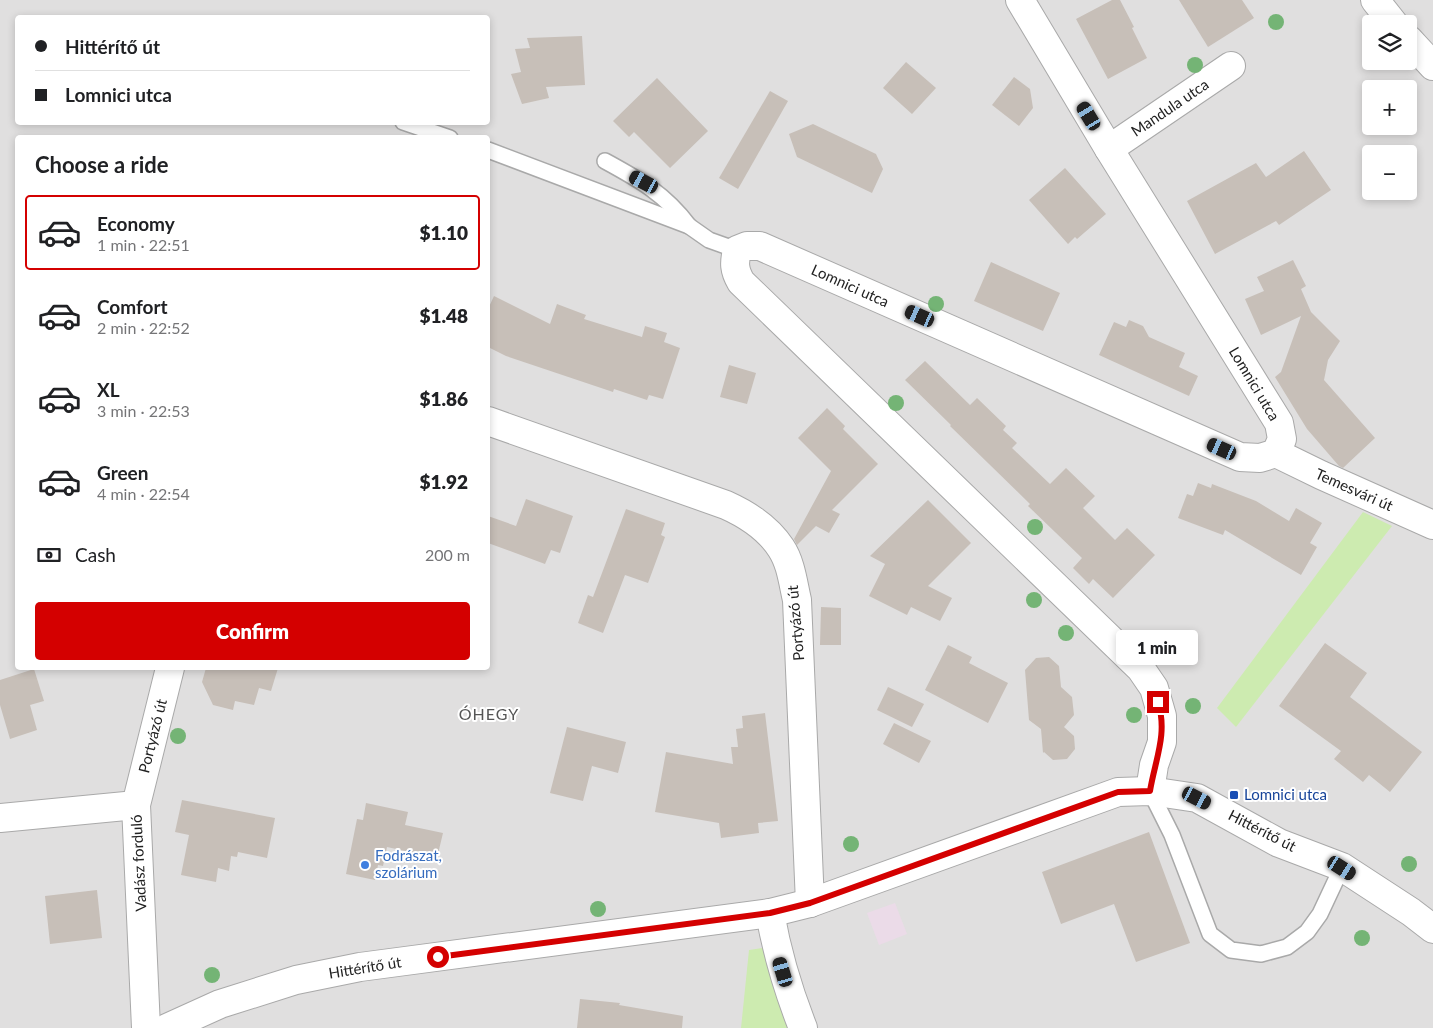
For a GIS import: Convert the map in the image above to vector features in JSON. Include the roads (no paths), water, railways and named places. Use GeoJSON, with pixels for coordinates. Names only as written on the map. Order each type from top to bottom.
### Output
{"type":"FeatureCollection","features":[{"type":"Feature","properties":{"kind":"street","name":"Lomnici utca"},"geometry":{"type":"LineString","coordinates":[[737,250],[747,246],[760,246],[1240,457],[1260,458],[1276,453],[1282,439],[1279,423],[1108,149],[1020,0]]}},
{"type":"Feature","properties":{"kind":"street"},"geometry":{"type":"LineString","coordinates":[[1375,0],[1387,15]]}},
{"type":"Feature","properties":{"kind":"street"},"geometry":{"type":"LineString","coordinates":[[1417,49],[1433,66]]}},
{"type":"Feature","properties":{"kind":"street","name":"Mandula utca"},"geometry":{"type":"LineString","coordinates":[[1108,149],[1231,66]]}},
{"type":"Feature","properties":{"kind":"street"},"geometry":{"type":"LineString","coordinates":[[737,250],[734,263],[736,274],[741,282],[1141,669],[1154,688],[1162,716],[1162,742],[1154,765],[1150,791]]}},
{"type":"Feature","properties":{"kind":"street","name":"Portyázó út"},"geometry":{"type":"LineString","coordinates":[[490,422],[726,505],[753,520],[781,548],[789,566],[797,600],[810,903]]}},
{"type":"Feature","properties":{"kind":"street","name":"Temesvári út"},"geometry":{"type":"LineString","coordinates":[[1276,453],[1433,525]]}},
{"type":"Feature","properties":{"kind":"street","name":"Portyázó út"},"geometry":{"type":"LineString","coordinates":[[136,804],[170,670]]}},
{"type":"Feature","properties":{"kind":"street","name":"Hittérítő út"},"geometry":{"type":"LineString","coordinates":[[166,1028],[220,1004],[296,980],[360,967],[770,913],[810,903],[1118,792],[1150,791],[1197,798],[1279,843],[1342,868],[1433,929]]}},
{"type":"Feature","properties":{"kind":"street","name":"Vadász forduló"},"geometry":{"type":"LineString","coordinates":[[0,818],[136,804],[146,1028]]}},
{"type":"Feature","properties":{"kind":"street"},"geometry":{"type":"LineString","coordinates":[[770,913],[778,952],[793,1004],[803,1028]]}},
{"type":"Feature","properties":{"kind":"lane"},"geometry":{"type":"LineString","coordinates":[[413,125],[441,135]]}},
{"type":"Feature","properties":{"kind":"lane"},"geometry":{"type":"LineString","coordinates":[[490,151],[689,226],[709,240],[737,250]]}},
{"type":"Feature","properties":{"kind":"lane"},"geometry":{"type":"LineString","coordinates":[[605,161],[644,182],[677,210],[689,226]]}},
{"type":"Feature","properties":{"kind":"lane"},"geometry":{"type":"LineString","coordinates":[[1150,791],[1172,834],[1210,934],[1231,950],[1261,954],[1287,947],[1307,932],[1320,914],[1342,868]]}},
{"type":"Feature","properties":{"kind":"place","name":"Lomnici utca"},"geometry":{"type":"Point","coordinates":[1234,795]}},
{"type":"Feature","properties":{"kind":"place","name":"Fodrászat, szolárium"},"geometry":{"type":"Point","coordinates":[365,865]}},
{"type":"Feature","properties":{"kind":"district","name":"ÓHEGY"},"geometry":{"type":"Point","coordinates":[489,714]}}]}
